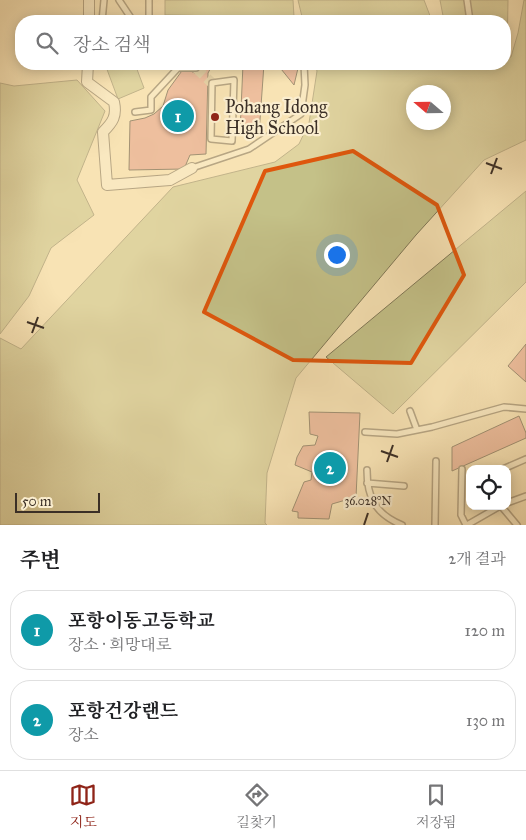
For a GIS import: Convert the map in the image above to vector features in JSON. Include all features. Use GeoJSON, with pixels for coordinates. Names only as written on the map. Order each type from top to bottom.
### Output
{"type":"FeatureCollection","features":[{"type":"Feature","properties":{"kind":"street"},"geometry":{"type":"LineString","coordinates":[[89,0],[89,15]]}},
{"type":"Feature","properties":{"kind":"street"},"geometry":{"type":"LineString","coordinates":[[88,70],[87,82],[114,102],[116,113],[113,121],[103,132],[107,185],[170,180],[192,168]]}},
{"type":"Feature","properties":{"kind":"lane"},"geometry":{"type":"LineString","coordinates":[[103,15],[104,0]]}},
{"type":"Feature","properties":{"kind":"lane"},"geometry":{"type":"LineString","coordinates":[[119,0],[130,15]]}},
{"type":"Feature","properties":{"kind":"lane"},"geometry":{"type":"LineString","coordinates":[[149,0],[149,15]]}},
{"type":"Feature","properties":{"kind":"lane"},"geometry":{"type":"LineString","coordinates":[[467,0],[469,15]]}},
{"type":"Feature","properties":{"kind":"lane"},"geometry":{"type":"LineString","coordinates":[[135,112],[151,110],[151,97],[173,70]]}},
{"type":"Feature","properties":{"kind":"lane"},"geometry":{"type":"LineString","coordinates":[[192,168],[249,149],[300,114],[305,85],[304,70]]}},
{"type":"Feature","properties":{"kind":"lane"},"geometry":{"type":"LineString","coordinates":[[234,80],[232,141],[211,139],[212,83],[234,80]]}},
{"type":"Feature","properties":{"kind":"lane"},"geometry":{"type":"LineString","coordinates":[[365,432],[397,434],[504,407],[526,409]]}},
{"type":"Feature","properties":{"kind":"lane"},"geometry":{"type":"LineString","coordinates":[[410,411],[417,430]]}},
{"type":"Feature","properties":{"kind":"lane"},"geometry":{"type":"LineString","coordinates":[[511,466],[526,459]]}},
{"type":"Feature","properties":{"kind":"lane"},"geometry":{"type":"LineString","coordinates":[[434,525],[436,461]]}},
{"type":"Feature","properties":{"kind":"lane"},"geometry":{"type":"LineString","coordinates":[[462,469],[461,515],[467,525],[493,510]]}},
{"type":"Feature","properties":{"kind":"lane"},"geometry":{"type":"LineString","coordinates":[[367,470],[370,497],[376,507],[393,521],[402,525]]}},
{"type":"Feature","properties":{"kind":"lane"},"geometry":{"type":"LineString","coordinates":[[367,483],[404,486]]}},
{"type":"Feature","properties":{"kind":"lane"},"geometry":{"type":"LineString","coordinates":[[511,502],[526,496]]}},
{"type":"Feature","properties":{"kind":"lane"},"geometry":{"type":"LineString","coordinates":[[504,510],[517,525]]}},
{"type":"Feature","properties":{"kind":"highlighted area"},"geometry":{"type":"Polygon","coordinates":[[[353,151],[437,205],[464,275],[411,363],[293,360],[204,312],[265,171],[353,151]]]}},
{"type":"Feature","properties":{"kind":"shaded area"},"geometry":{"type":"Polygon","coordinates":[[[165,0],[293,0],[294,15],[165,15],[165,0]]]}},
{"type":"Feature","properties":{"kind":"shaded area"},"geometry":{"type":"Polygon","coordinates":[[[298,0],[424,0],[430,15],[302,15],[298,0]]]}},
{"type":"Feature","properties":{"kind":"shaded area"},"geometry":{"type":"Polygon","coordinates":[[[440,0],[508,0],[508,15],[443,15],[440,0]]]}},
{"type":"Feature","properties":{"kind":"shaded area"},"geometry":{"type":"Polygon","coordinates":[[[524,0],[526,0],[526,140],[484,160],[416,235],[296,378],[267,473],[265,523],[267,525],[0,525],[0,338],[21,349],[173,187],[275,162],[299,144],[309,123],[317,70],[511,70],[511,57],[524,0]]]}},
{"type":"Feature","properties":{"kind":"shaded area"},"geometry":{"type":"Polygon","coordinates":[[[107,70],[137,70],[144,88],[118,99],[107,70]]]}},
{"type":"Feature","properties":{"kind":"shaded area"},"geometry":{"type":"Polygon","coordinates":[[[77,80],[105,111],[77,180],[94,215],[51,248],[29,296],[0,334],[0,83],[14,86],[77,80]]]}},
{"type":"Feature","properties":{"kind":"shaded area"},"geometry":{"type":"Polygon","coordinates":[[[526,191],[526,282],[393,414],[326,357],[526,191]]]}},
{"type":"Feature","properties":{"kind":"building"},"geometry":{"type":"Polygon","coordinates":[[[183,70],[188,70],[199,75],[201,70],[210,70],[208,73],[206,154],[190,155],[184,169],[129,170],[130,121],[154,114],[163,106],[168,90],[183,70]]]}},
{"type":"Feature","properties":{"kind":"building"},"geometry":{"type":"Polygon","coordinates":[[[243,70],[264,70],[259,134],[240,132],[243,70]]]}},
{"type":"Feature","properties":{"kind":"building"},"geometry":{"type":"Polygon","coordinates":[[[282,70],[298,70],[294,85],[282,70]]]}},
{"type":"Feature","properties":{"kind":"building"},"geometry":{"type":"Polygon","coordinates":[[[526,344],[526,382],[508,366],[526,344]]]}},
{"type":"Feature","properties":{"kind":"building"},"geometry":{"type":"Polygon","coordinates":[[[309,412],[360,413],[356,497],[332,504],[329,519],[298,518],[298,512],[292,511],[304,482],[311,480],[312,472],[295,465],[303,446],[315,445],[318,436],[310,434],[309,412]]]}},
{"type":"Feature","properties":{"kind":"building"},"geometry":{"type":"Polygon","coordinates":[[[519,416],[526,433],[526,438],[452,471],[452,447],[519,416]]]}},
{"type":"Feature","properties":{"kind":"tunnel"},"geometry":{"type":"LineString","coordinates":[[198,70],[212,83]]}},
{"type":"Feature","properties":{"kind":"place","name":"포항이동고등학교"},"geometry":{"type":"Point","coordinates":[178,116]}},
{"type":"Feature","properties":{"kind":"place","name":"Pohang Idong High School"},"geometry":{"type":"Point","coordinates":[215,117]}},
{"type":"Feature","properties":{"kind":"place","name":"포항건강랜드"},"geometry":{"type":"Point","coordinates":[330,468]}}]}
